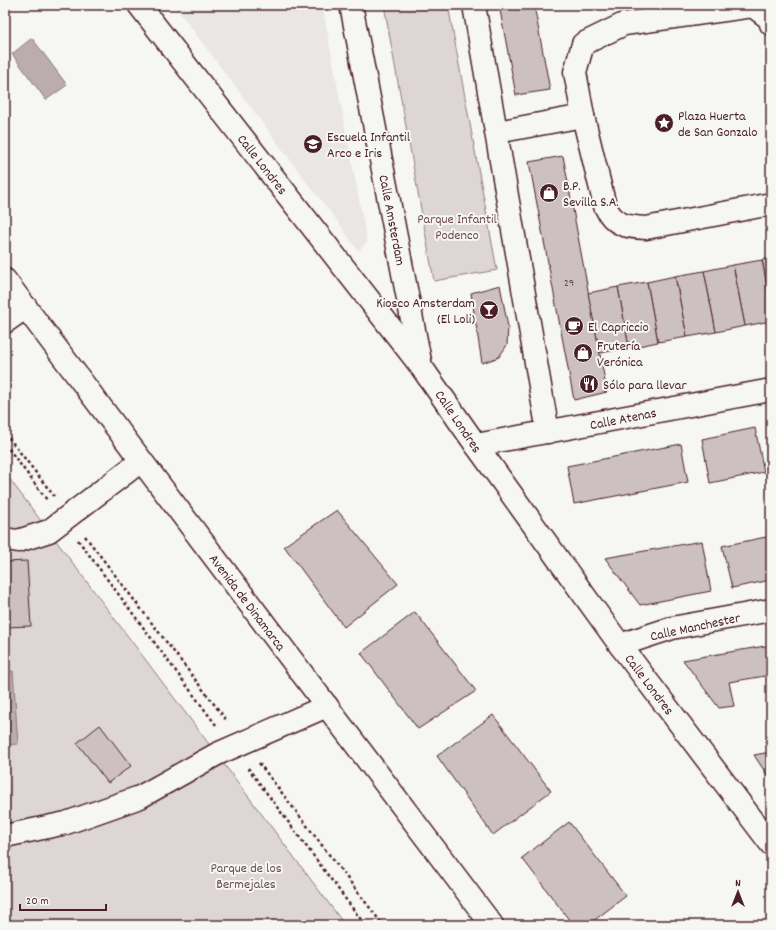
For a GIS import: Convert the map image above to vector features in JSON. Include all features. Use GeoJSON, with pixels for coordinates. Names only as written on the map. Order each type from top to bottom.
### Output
{"type":"FeatureCollection","features":[{"type":"Feature","properties":{"kind":"street","name":"Calle Londres"},"geometry":{"type":"LineString","coordinates":[[139,5],[420,365],[620,645],[770,841]]}},
{"type":"Feature","properties":{"kind":"street","name":"Calle Amsterdam"},"geometry":{"type":"LineString","coordinates":[[351,5],[420,365]]}},
{"type":"Feature","properties":{"kind":"street"},"geometry":{"type":"LineString","coordinates":[[474,5],[548,432]]}},
{"type":"Feature","properties":{"kind":"street"},"geometry":{"type":"LineString","coordinates":[[771,20],[753,6],[624,24],[583,44],[575,72],[583,116],[606,206],[610,216],[622,224],[631,227],[646,228],[771,204]]}},
{"type":"Feature","properties":{"kind":"street"},"geometry":{"type":"LineString","coordinates":[[497,132],[583,116]]}},
{"type":"Feature","properties":{"kind":"street","name":"Avenida de Dinamarca"},"geometry":{"type":"LineString","coordinates":[[5,280],[492,925]]}},
{"type":"Feature","properties":{"kind":"street"},"geometry":{"type":"LineString","coordinates":[[5,322],[26,307]]}},
{"type":"Feature","properties":{"kind":"street","name":"Calle Atenas"},"geometry":{"type":"LineString","coordinates":[[476,445],[771,390]]}},
{"type":"Feature","properties":{"kind":"street"},"geometry":{"type":"LineString","coordinates":[[5,539],[18,540],[49,532],[141,461]]}},
{"type":"Feature","properties":{"kind":"street","name":"Calle Manchester"},"geometry":{"type":"LineString","coordinates":[[620,645],[672,628],[771,610]]}},
{"type":"Feature","properties":{"kind":"street"},"geometry":{"type":"LineString","coordinates":[[5,836],[66,823],[140,797],[217,754],[326,706]]}},
{"type":"Feature","properties":{"kind":"path"},"geometry":{"type":"LineString","coordinates":[[5,433],[66,519],[238,745],[365,925]]}},
{"type":"Feature","properties":{"kind":"path"},"geometry":{"type":"LineString","coordinates":[[5,444],[66,519],[238,745],[383,925]]}},
{"type":"Feature","properties":{"kind":"shaded area","name":"Escuela Infantil Arco e Iris"},"geometry":{"type":"Polygon","coordinates":[[[174,5],[322,5],[367,242],[358,251],[339,223],[174,5]]]}},
{"type":"Feature","properties":{"kind":"shaded area"},"geometry":{"type":"Polygon","coordinates":[[[32,38],[67,85],[46,100],[12,54],[32,38]]]}},
{"type":"Feature","properties":{"kind":"shaded area"},"geometry":{"type":"Polygon","coordinates":[[[13,671],[18,744],[5,745],[5,672],[13,671]]]}},
{"type":"Feature","properties":{"kind":"green space","name":"Parque Infantil Podenco"},"geometry":{"type":"Polygon","coordinates":[[[384,5],[448,5],[497,270],[434,281],[384,5]]]}},
{"type":"Feature","properties":{"kind":"green space","name":"Parque de los Bermejales"},"geometry":{"type":"Polygon","coordinates":[[[5,473],[345,925],[5,925],[5,473]]]}},
{"type":"Feature","properties":{"kind":"building"},"geometry":{"type":"Polygon","coordinates":[[[499,5],[534,5],[550,90],[516,95],[499,5]]]}},
{"type":"Feature","properties":{"kind":"building"},"geometry":{"type":"Polygon","coordinates":[[[563,156],[607,392],[574,400],[529,162],[563,156]]]}},
{"type":"Feature","properties":{"kind":"building"},"geometry":{"type":"Polygon","coordinates":[[[771,258],[771,307],[762,260],[771,258]]]}},
{"type":"Feature","properties":{"kind":"building"},"geometry":{"type":"Polygon","coordinates":[[[762,260],[771,307],[771,321],[745,326],[733,265],[762,260]]]}},
{"type":"Feature","properties":{"kind":"building"},"geometry":{"type":"Polygon","coordinates":[[[733,265],[745,326],[716,332],[704,271],[733,265]]]}},
{"type":"Feature","properties":{"kind":"building"},"geometry":{"type":"Polygon","coordinates":[[[704,271],[716,332],[687,337],[675,276],[704,271]]]}},
{"type":"Feature","properties":{"kind":"building"},"geometry":{"type":"Polygon","coordinates":[[[675,276],[687,337],[658,342],[647,282],[675,276]]]}},
{"type":"Feature","properties":{"kind":"building"},"geometry":{"type":"Polygon","coordinates":[[[647,282],[658,342],[629,348],[618,287],[647,282]]]}},
{"type":"Feature","properties":{"kind":"building","name":"Kiosco Amsterdam (El Loli)"},"geometry":{"type":"Polygon","coordinates":[[[500,285],[508,327],[507,345],[499,357],[482,363],[471,293],[500,285]]]}},
{"type":"Feature","properties":{"kind":"building"},"geometry":{"type":"Polygon","coordinates":[[[618,287],[629,348],[600,353],[588,293],[618,287]]]}},
{"type":"Feature","properties":{"kind":"building"},"geometry":{"type":"Polygon","coordinates":[[[755,428],[764,472],[710,483],[702,439],[755,428]]]}},
{"type":"Feature","properties":{"kind":"building"},"geometry":{"type":"Polygon","coordinates":[[[681,444],[688,482],[574,504],[567,466],[681,444]]]}},
{"type":"Feature","properties":{"kind":"building"},"geometry":{"type":"Polygon","coordinates":[[[337,510],[398,584],[344,627],[284,546],[337,510]]]}},
{"type":"Feature","properties":{"kind":"building"},"geometry":{"type":"Polygon","coordinates":[[[771,536],[771,580],[732,588],[722,546],[771,536]]]}},
{"type":"Feature","properties":{"kind":"building"},"geometry":{"type":"Polygon","coordinates":[[[702,541],[711,591],[640,605],[605,558],[702,541]]]}},
{"type":"Feature","properties":{"kind":"building"},"geometry":{"type":"Polygon","coordinates":[[[27,561],[31,626],[5,627],[5,562],[27,561]]]}},
{"type":"Feature","properties":{"kind":"building"},"geometry":{"type":"Polygon","coordinates":[[[415,612],[476,691],[418,729],[361,653],[415,612]]]}},
{"type":"Feature","properties":{"kind":"building"},"geometry":{"type":"Polygon","coordinates":[[[771,645],[771,675],[729,682],[734,706],[719,708],[683,660],[771,645]]]}},
{"type":"Feature","properties":{"kind":"building"},"geometry":{"type":"Polygon","coordinates":[[[493,715],[551,791],[493,835],[437,756],[493,715]]]}},
{"type":"Feature","properties":{"kind":"building"},"geometry":{"type":"Polygon","coordinates":[[[100,725],[131,766],[108,783],[77,743],[100,725]]]}},
{"type":"Feature","properties":{"kind":"building"},"geometry":{"type":"Polygon","coordinates":[[[771,752],[771,781],[754,755],[771,752]]]}},
{"type":"Feature","properties":{"kind":"building"},"geometry":{"type":"Polygon","coordinates":[[[569,822],[626,896],[588,925],[573,925],[522,858],[569,822]]]}},
{"type":"Feature","properties":{"kind":"place","name":"Plaza Huerta de San Gonzalo"},"geometry":{"type":"Point","coordinates":[664,123]}},
{"type":"Feature","properties":{"kind":"place","name":"Escuela Infantil Arco e Iris"},"geometry":{"type":"Point","coordinates":[313,144]}},
{"type":"Feature","properties":{"kind":"place","name":"B.P. Sevilla S.A."},"geometry":{"type":"Point","coordinates":[549,193]}},
{"type":"Feature","properties":{"kind":"place","name":"Kiosco Amsterdam (El Loli)"},"geometry":{"type":"Point","coordinates":[489,310]}},
{"type":"Feature","properties":{"kind":"place","name":"El Capriccio"},"geometry":{"type":"Point","coordinates":[574,326]}},
{"type":"Feature","properties":{"kind":"place","name":"Frutería Verónica"},"geometry":{"type":"Point","coordinates":[583,353]}},
{"type":"Feature","properties":{"kind":"place","name":"Sólo para llevar"},"geometry":{"type":"Point","coordinates":[589,384]}}]}
